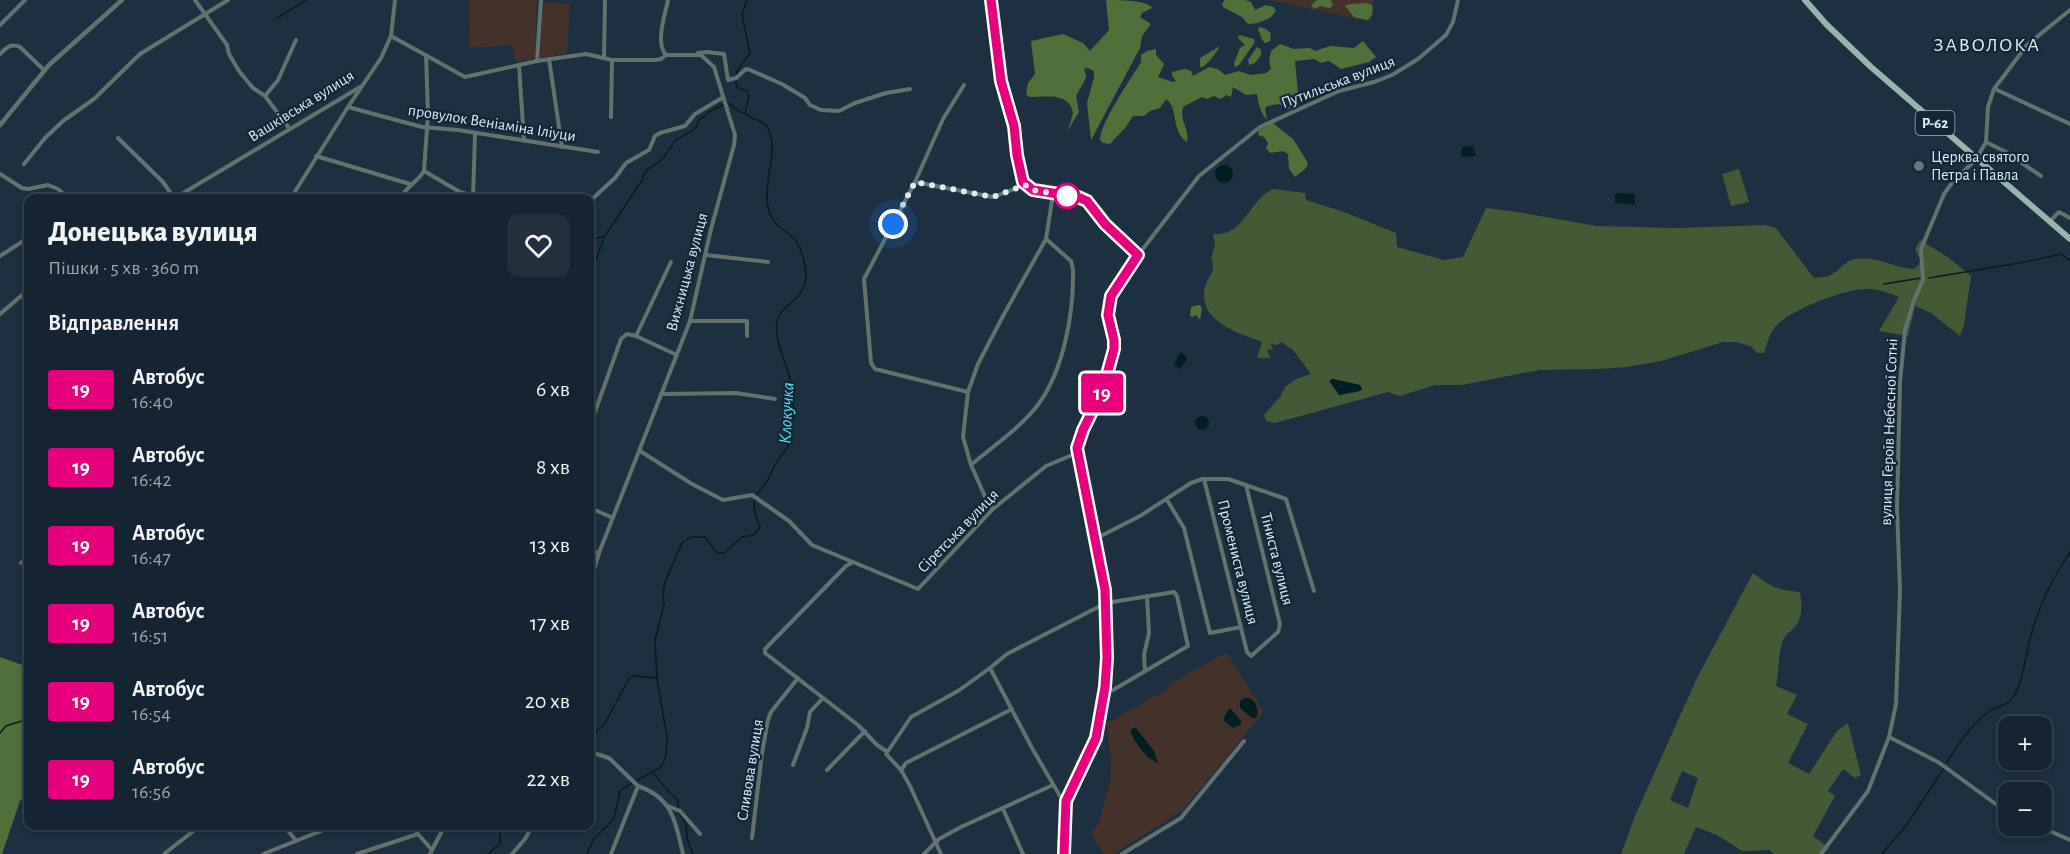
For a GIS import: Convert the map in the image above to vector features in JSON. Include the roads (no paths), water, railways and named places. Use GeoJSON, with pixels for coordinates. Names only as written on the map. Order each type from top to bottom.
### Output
{"type":"FeatureCollection","features":[{"type":"Feature","properties":{"kind":"main road","name":"Р-62"},"geometry":{"type":"LineString","coordinates":[[1805,0],[1826,24],[1871,67],[2070,239]]}},
{"type":"Feature","properties":{"kind":"street"},"geometry":{"type":"LineString","coordinates":[[0,25],[25,0]]}},
{"type":"Feature","properties":{"kind":"street"},"geometry":{"type":"LineString","coordinates":[[195,0],[227,45],[229,54],[239,71],[253,88],[265,96],[289,128]]}},
{"type":"Feature","properties":{"kind":"street"},"geometry":{"type":"LineString","coordinates":[[24,164],[45,138],[63,121],[94,99],[140,54],[228,0]]}},
{"type":"Feature","properties":{"kind":"street","name":"Вашківська вулиця"},"geometry":{"type":"LineString","coordinates":[[182,194],[362,86],[381,58],[391,36],[395,0]]}},
{"type":"Feature","properties":{"kind":"street"},"geometry":{"type":"LineString","coordinates":[[537,62],[541,0]]}},
{"type":"Feature","properties":{"kind":"street"},"geometry":{"type":"LineString","coordinates":[[604,58],[605,0]]}},
{"type":"Feature","properties":{"kind":"street"},"geometry":{"type":"LineString","coordinates":[[666,55],[662,51],[661,40],[668,0]]}},
{"type":"Feature","properties":{"kind":"street"},"geometry":{"type":"LineString","coordinates":[[991,0],[1001,81],[1013,122],[1018,164],[1025,185],[1033,190],[1078,197],[1087,201],[1105,224],[1138,255]]}},
{"type":"Feature","properties":{"kind":"street","name":"Путильська вулиця"},"geometry":{"type":"LineString","coordinates":[[1077,453],[1083,430],[1103,389],[1114,349],[1108,315],[1111,296],[1138,255],[1198,176],[1260,127],[1339,91],[1384,79],[1418,60],[1446,35],[1453,22],[1458,0]]}},
{"type":"Feature","properties":{"kind":"street"},"geometry":{"type":"LineString","coordinates":[[0,124],[44,70],[119,1]]}},
{"type":"Feature","properties":{"kind":"street","name":"вулиця Героїв Небесної Сотні"},"geometry":{"type":"LineString","coordinates":[[1821,854],[1868,790],[1889,737],[1896,704],[1900,590],[1898,560],[1899,410],[1905,330],[1923,280],[1921,249],[1944,195],[1952,183],[1976,159],[1986,142],[1988,108],[1994,89],[2027,45],[2070,10]]}},
{"type":"Feature","properties":{"kind":"street"},"geometry":{"type":"LineString","coordinates":[[391,36],[465,77],[549,59],[586,54],[612,60],[656,60],[666,55],[707,52],[724,54],[726,76],[734,79],[746,69],[750,70],[782,84],[805,98],[810,105],[821,110],[839,111],[886,93],[910,89]]}},
{"type":"Feature","properties":{"kind":"street"},"geometry":{"type":"LineString","coordinates":[[265,96],[278,80],[296,40]]}},
{"type":"Feature","properties":{"kind":"street"},"geometry":{"type":"LineString","coordinates":[[0,54],[8,46],[15,45],[44,70]]}},
{"type":"Feature","properties":{"kind":"street","name":"Вижницька вулиця"},"geometry":{"type":"LineString","coordinates":[[594,570],[690,321],[711,229],[734,145],[735,135],[714,67],[707,58],[695,54]]}},
{"type":"Feature","properties":{"kind":"street"},"geometry":{"type":"LineString","coordinates":[[404,194],[410,184],[424,171],[427,127],[426,55]]}},
{"type":"Feature","properties":{"kind":"street"},"geometry":{"type":"LineString","coordinates":[[549,59],[562,147]]}},
{"type":"Feature","properties":{"kind":"street"},"geometry":{"type":"LineString","coordinates":[[611,117],[612,60]]}},
{"type":"Feature","properties":{"kind":"street"},"geometry":{"type":"LineString","coordinates":[[519,65],[524,141]]}},
{"type":"Feature","properties":{"kind":"street"},"geometry":{"type":"LineString","coordinates":[[964,85],[943,119],[915,182],[864,279],[871,363],[875,369],[968,392]]}},
{"type":"Feature","properties":{"kind":"street"},"geometry":{"type":"LineString","coordinates":[[293,194],[362,86]]}},
{"type":"Feature","properties":{"kind":"street"},"geometry":{"type":"LineString","coordinates":[[1994,89],[2070,124]]}},
{"type":"Feature","properties":{"kind":"street"},"geometry":{"type":"LineString","coordinates":[[594,197],[615,178],[626,163],[649,150],[655,136],[685,126],[695,114],[723,100]]}},
{"type":"Feature","properties":{"kind":"street","name":"провулок Веніаміна Іліуци"},"geometry":{"type":"LineString","coordinates":[[348,107],[427,127],[598,152]]}},
{"type":"Feature","properties":{"kind":"street"},"geometry":{"type":"LineString","coordinates":[[475,134],[475,194]]}},
{"type":"Feature","properties":{"kind":"street"},"geometry":{"type":"LineString","coordinates":[[118,138],[163,182],[172,194]]}},
{"type":"Feature","properties":{"kind":"street"},"geometry":{"type":"LineString","coordinates":[[1986,142],[2006,152],[2041,176]]}},
{"type":"Feature","properties":{"kind":"street"},"geometry":{"type":"LineString","coordinates":[[316,156],[410,184]]}},
{"type":"Feature","properties":{"kind":"street"},"geometry":{"type":"LineString","coordinates":[[424,171],[465,194]]}},
{"type":"Feature","properties":{"kind":"street"},"geometry":{"type":"LineString","coordinates":[[0,174],[22,188],[48,185],[64,194]]}},
{"type":"Feature","properties":{"kind":"street"},"geometry":{"type":"LineString","coordinates":[[915,182],[993,197],[1025,185]]}},
{"type":"Feature","properties":{"kind":"street"},"geometry":{"type":"LineString","coordinates":[[993,508],[987,501],[971,465],[963,437],[968,392],[978,364],[1046,239],[1053,194]]}},
{"type":"Feature","properties":{"kind":"street"},"geometry":{"type":"LineString","coordinates":[[2049,221],[2059,212],[2070,218]]}},
{"type":"Feature","properties":{"kind":"street"},"geometry":{"type":"LineString","coordinates":[[971,465],[1016,428],[1036,408],[1047,391],[1059,362],[1067,332],[1073,269],[1071,261],[1046,239]]}},
{"type":"Feature","properties":{"kind":"street"},"geometry":{"type":"LineString","coordinates":[[0,256],[24,241]]}},
{"type":"Feature","properties":{"kind":"street"},"geometry":{"type":"LineString","coordinates":[[706,255],[768,262]]}},
{"type":"Feature","properties":{"kind":"street"},"geometry":{"type":"LineString","coordinates":[[636,336],[671,262]]}},
{"type":"Feature","properties":{"kind":"street"},"geometry":{"type":"LineString","coordinates":[[0,314],[24,293]]}},
{"type":"Feature","properties":{"kind":"street"},"geometry":{"type":"LineString","coordinates":[[690,321],[747,321],[747,336]]}},
{"type":"Feature","properties":{"kind":"street"},"geometry":{"type":"LineString","coordinates":[[594,415],[621,339],[627,334],[677,355]]}},
{"type":"Feature","properties":{"kind":"street"},"geometry":{"type":"LineString","coordinates":[[661,394],[736,393],[775,399]]}},
{"type":"Feature","properties":{"kind":"street"},"geometry":{"type":"LineString","coordinates":[[640,451],[692,484],[723,500],[752,495],[789,520],[812,544],[854,562]]}},
{"type":"Feature","properties":{"kind":"street"},"geometry":{"type":"LineString","coordinates":[[1064,854],[1066,801],[1096,738],[1107,658],[1106,603],[1077,453]]}},
{"type":"Feature","properties":{"kind":"street","name":"Сіретська вулиця"},"geometry":{"type":"LineString","coordinates":[[854,562],[918,589],[993,508],[1046,466],[1077,453]]}},
{"type":"Feature","properties":{"kind":"street"},"geometry":{"type":"LineString","coordinates":[[1095,539],[1140,516],[1193,482],[1204,478],[1228,479],[1286,499],[1314,591]]}},
{"type":"Feature","properties":{"kind":"street","name":"Промениста вулиця"},"geometry":{"type":"LineString","coordinates":[[1204,478],[1247,652]]}},
{"type":"Feature","properties":{"kind":"street","name":"Тіниста вулиця"},"geometry":{"type":"LineString","coordinates":[[1246,485],[1280,624],[1278,632],[1256,654],[1250,657],[1247,652]]}},
{"type":"Feature","properties":{"kind":"street"},"geometry":{"type":"LineString","coordinates":[[1167,500],[1184,528],[1210,633],[1241,627]]}},
{"type":"Feature","properties":{"kind":"street"},"geometry":{"type":"LineString","coordinates":[[594,510],[613,518]]}},
{"type":"Feature","properties":{"kind":"street"},"geometry":{"type":"LineString","coordinates":[[594,551],[599,553]]}},
{"type":"Feature","properties":{"kind":"street"},"geometry":{"type":"LineString","coordinates":[[854,562],[846,566],[765,649],[765,653],[865,731],[877,745],[886,751],[887,756],[901,770],[941,854]]}},
{"type":"Feature","properties":{"kind":"street"},"geometry":{"type":"LineString","coordinates":[[886,751],[899,737],[911,717],[954,693],[1007,654],[1106,603],[1173,592],[1177,596],[1188,645],[1113,690],[1104,692]]}},
{"type":"Feature","properties":{"kind":"street"},"geometry":{"type":"LineString","coordinates":[[1145,670],[1144,655],[1149,633],[1147,596]]}},
{"type":"Feature","properties":{"kind":"street"},"geometry":{"type":"LineString","coordinates":[[990,668],[1053,786],[1066,801]]}},
{"type":"Feature","properties":{"kind":"street","name":"Сливова вулиця"},"geometry":{"type":"LineString","coordinates":[[752,838],[768,720],[771,712],[798,678]]}},
{"type":"Feature","properties":{"kind":"street"},"geometry":{"type":"LineString","coordinates":[[792,765],[807,728],[810,712],[822,699]]}},
{"type":"Feature","properties":{"kind":"street"},"geometry":{"type":"LineString","coordinates":[[901,770],[903,765],[1012,710]]}},
{"type":"Feature","properties":{"kind":"street"},"geometry":{"type":"LineString","coordinates":[[827,770],[865,731]]}},
{"type":"Feature","properties":{"kind":"street"},"geometry":{"type":"LineString","coordinates":[[1889,737],[1938,762],[1998,806]]}},
{"type":"Feature","properties":{"kind":"street"},"geometry":{"type":"LineString","coordinates":[[1122,854],[1180,818],[1244,741]]}},
{"type":"Feature","properties":{"kind":"street"},"geometry":{"type":"LineString","coordinates":[[594,753],[609,758],[635,782],[654,791],[668,806],[683,854]]}},
{"type":"Feature","properties":{"kind":"street"},"geometry":{"type":"LineString","coordinates":[[611,854],[635,782]]}},
{"type":"Feature","properties":{"kind":"street"},"geometry":{"type":"LineString","coordinates":[[924,854],[937,842],[966,825],[1053,786]]}},
{"type":"Feature","properties":{"kind":"street"},"geometry":{"type":"LineString","coordinates":[[668,806],[678,810],[700,834]]}},
{"type":"Feature","properties":{"kind":"street"},"geometry":{"type":"LineString","coordinates":[[1003,809],[1023,854]]}},
{"type":"Feature","properties":{"kind":"street"},"geometry":{"type":"LineString","coordinates":[[164,854],[195,830]]}},
{"type":"Feature","properties":{"kind":"street"},"geometry":{"type":"LineString","coordinates":[[288,830],[296,841]]}},
{"type":"Feature","properties":{"kind":"street"},"geometry":{"type":"LineString","coordinates":[[263,854],[324,830]]}},
{"type":"Feature","properties":{"kind":"street"},"geometry":{"type":"LineString","coordinates":[[416,830],[431,852],[442,830]]}},
{"type":"Feature","properties":{"kind":"street"},"geometry":{"type":"LineString","coordinates":[[512,854],[530,830]]}},
{"type":"Feature","properties":{"kind":"street"},"geometry":{"type":"LineString","coordinates":[[2052,832],[2070,840]]}},
{"type":"Feature","properties":{"kind":"street"},"geometry":{"type":"LineString","coordinates":[[357,854],[418,834]]}},
{"type":"Feature","properties":{"kind":"waterway"},"geometry":{"type":"LineString","coordinates":[[277,18],[306,0]]}},
{"type":"Feature","properties":{"kind":"waterway","name":"Клокучка"},"geometry":{"type":"LineString","coordinates":[[636,781],[661,767],[666,756],[667,737],[657,679],[655,640],[664,605],[665,582],[682,543],[691,537],[705,537],[717,553],[724,553],[742,537],[754,535],[760,527],[754,503],[757,494],[787,448],[792,428],[792,390],[777,337],[777,321],[782,311],[797,297],[805,285],[806,273],[797,242],[776,224],[768,205],[771,137],[765,124],[745,113],[749,97],[747,91],[737,87],[736,77],[739,69],[750,53],[742,15],[747,0]]}},
{"type":"Feature","properties":{"kind":"waterway"},"geometry":{"type":"LineString","coordinates":[[728,103],[744,113]]}},
{"type":"Feature","properties":{"kind":"waterway"},"geometry":{"type":"LineString","coordinates":[[594,264],[605,236],[646,171],[664,157],[675,141],[692,131],[699,120],[723,105]]}},
{"type":"Feature","properties":{"kind":"waterway"},"geometry":{"type":"LineString","coordinates":[[594,239],[605,236]]}},
{"type":"Feature","properties":{"kind":"waterway"},"geometry":{"type":"LineString","coordinates":[[1929,278],[2061,254],[2070,261]]}},
{"type":"Feature","properties":{"kind":"waterway"},"geometry":{"type":"LineString","coordinates":[[1884,284],[1921,278]]}},
{"type":"Feature","properties":{"kind":"waterway"},"geometry":{"type":"LineString","coordinates":[[1947,762],[1982,717],[2012,700],[2020,682],[2033,627],[2041,605],[2070,552]]}},
{"type":"Feature","properties":{"kind":"waterway"},"geometry":{"type":"LineString","coordinates":[[594,735],[605,723],[630,677],[656,678]]}},
{"type":"Feature","properties":{"kind":"waterway"},"geometry":{"type":"LineString","coordinates":[[0,733],[6,726],[24,720]]}},
{"type":"Feature","properties":{"kind":"waterway"},"geometry":{"type":"LineString","coordinates":[[1882,854],[1908,823],[1944,768]]}},
{"type":"Feature","properties":{"kind":"waterway"},"geometry":{"type":"LineString","coordinates":[[653,773],[678,800],[678,812],[686,823],[687,839],[693,854]]}},
{"type":"Feature","properties":{"kind":"waterway","name":"Клокучка"},"geometry":{"type":"LineString","coordinates":[[587,854],[593,840],[614,819],[620,791],[632,783]]}},
{"type":"Feature","properties":{"kind":"waterway"},"geometry":{"type":"LineString","coordinates":[[488,854],[500,843],[500,830]]}},
{"type":"Feature","properties":{"kind":"place","name":"Церква святого Петра і Павла"},"geometry":{"type":"Point","coordinates":[1919,166]}},
{"type":"Feature","properties":{"kind":"district","name":"ЗАВОЛОКА"},"geometry":{"type":"Point","coordinates":[1987,45]}}]}
